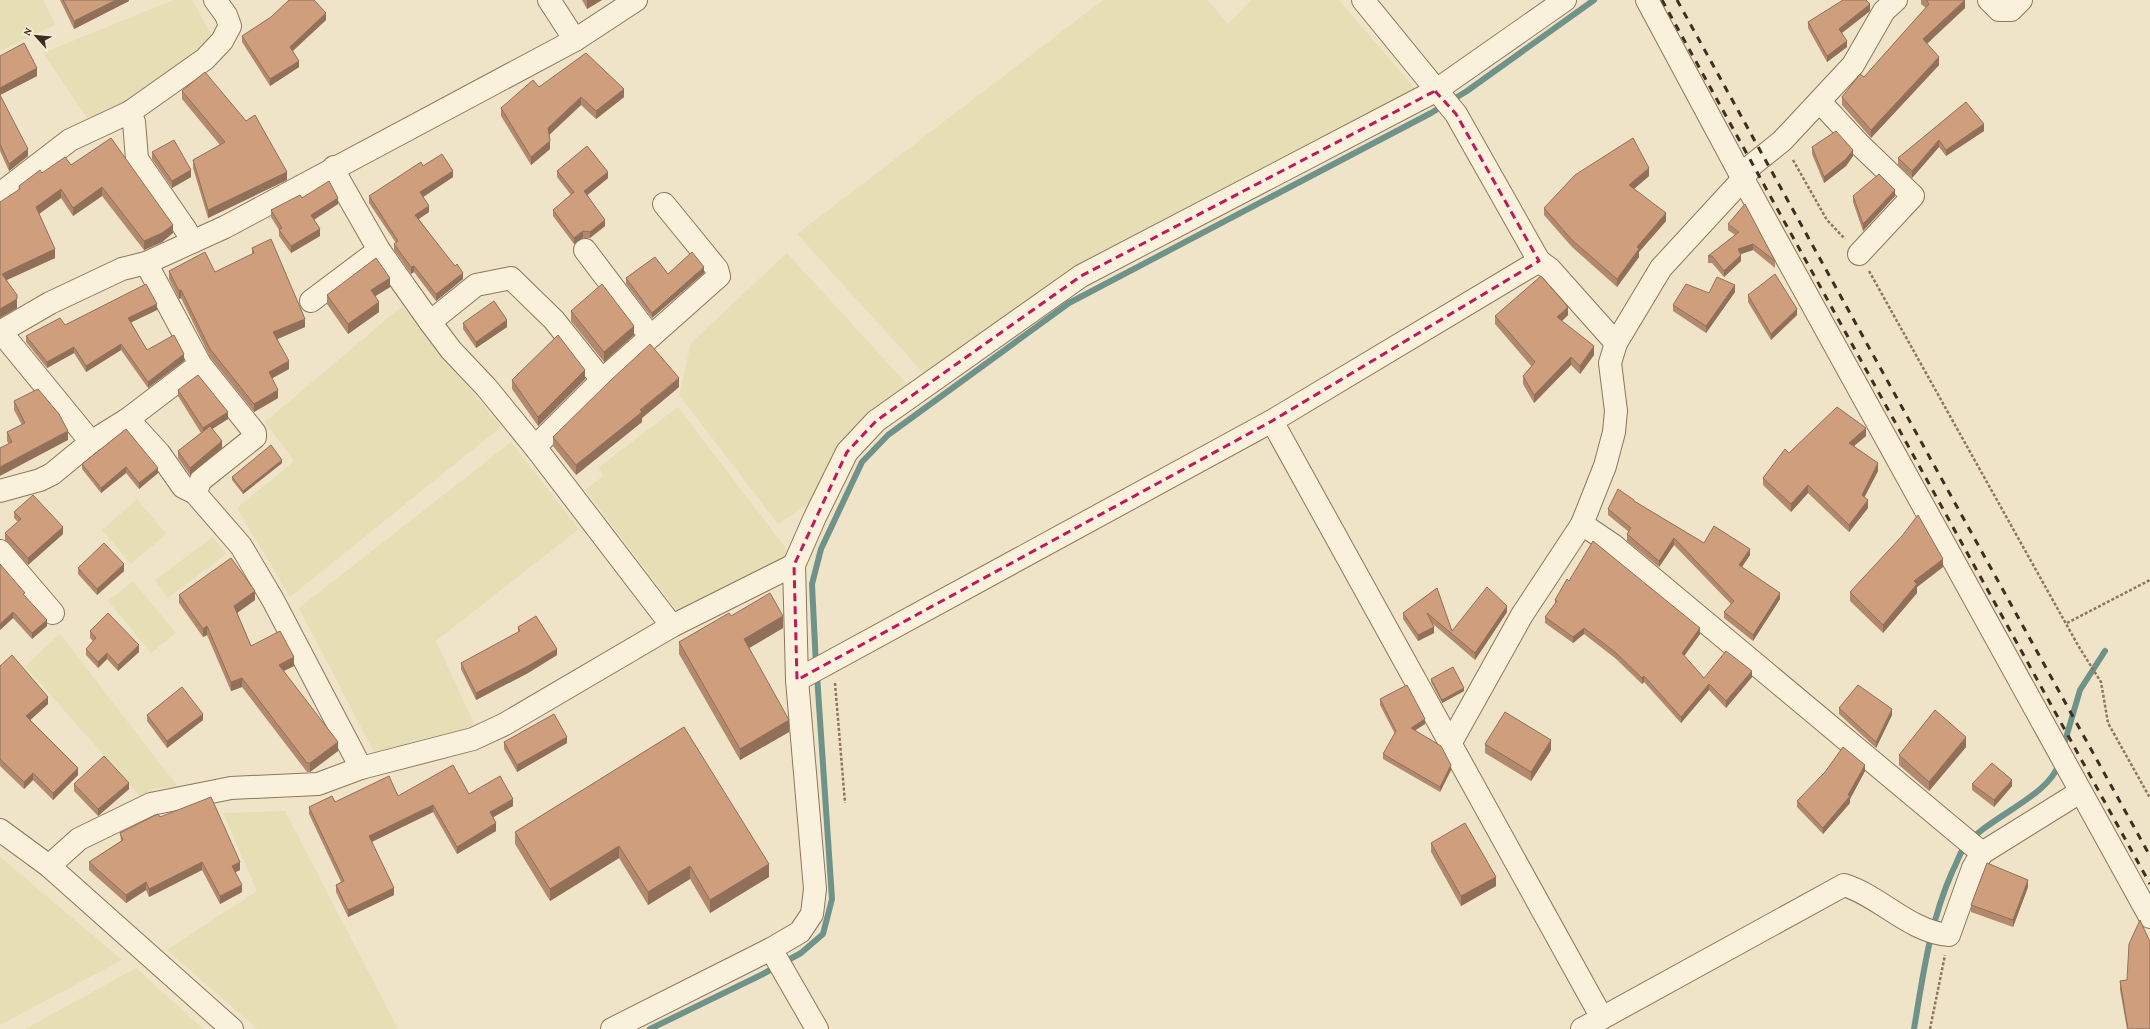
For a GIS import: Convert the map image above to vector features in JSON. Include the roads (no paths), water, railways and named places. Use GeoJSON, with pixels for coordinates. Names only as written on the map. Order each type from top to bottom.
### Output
{"type":"FeatureCollection","features":[{"type":"Feature","properties":{"kind":"street"},"geometry":{"type":"LineString","coordinates":[[0,194],[70,140],[130,112],[205,59],[222,41],[230,26],[226,15],[215,0]]}},
{"type":"Feature","properties":{"kind":"street"},"geometry":{"type":"LineString","coordinates":[[549,0],[575,40]]}},
{"type":"Feature","properties":{"kind":"street"},"geometry":{"type":"LineString","coordinates":[[91,442],[1,332],[50,303],[116,272],[146,263],[225,227],[334,167],[575,40],[636,0]]}},
{"type":"Feature","properties":{"kind":"street"},"geometry":{"type":"LineString","coordinates":[[1363,0],[1438,94],[1456,114],[1539,261],[1550,269],[1616,343]]}},
{"type":"Feature","properties":{"kind":"street"},"geometry":{"type":"LineString","coordinates":[[612,1029],[773,952],[800,932],[812,914],[815,888],[794,565],[815,516],[847,452],[876,421],[1081,276],[1438,94],[1565,0]]}},
{"type":"Feature","properties":{"kind":"street"},"geometry":{"type":"LineString","coordinates":[[1647,0],[1743,179],[2150,917]]}},
{"type":"Feature","properties":{"kind":"street"},"geometry":{"type":"LineString","coordinates":[[1450,744],[1522,615],[1582,524],[1605,466],[1614,432],[1616,412],[1610,363],[1616,343],[1661,268],[1743,179],[1761,155],[1782,141],[1853,65],[1884,11],[1896,0]]}},
{"type":"Feature","properties":{"kind":"street"},"geometry":{"type":"LineString","coordinates":[[1989,0],[1999,10],[2011,10],[2021,0]]}},
{"type":"Feature","properties":{"kind":"street"},"geometry":{"type":"LineString","coordinates":[[1820,102],[1859,144],[1913,196],[1859,254]]}},
{"type":"Feature","properties":{"kind":"street"},"geometry":{"type":"LineString","coordinates":[[130,112],[134,122],[137,159],[186,230],[192,242]]}},
{"type":"Feature","properties":{"kind":"street"},"geometry":{"type":"LineString","coordinates":[[334,167],[339,180],[380,250],[430,322],[451,350],[486,387],[535,447],[672,626]]}},
{"type":"Feature","properties":{"kind":"street"},"geometry":{"type":"LineString","coordinates":[[535,447],[602,380],[718,276],[717,269],[664,204]]}},
{"type":"Feature","properties":{"kind":"street"},"geometry":{"type":"LineString","coordinates":[[311,301],[380,250]]}},
{"type":"Feature","properties":{"kind":"street"},"geometry":{"type":"LineString","coordinates":[[584,250],[650,336]]}},
{"type":"Feature","properties":{"kind":"street"},"geometry":{"type":"LineString","coordinates":[[802,677],[1272,421],[1539,261]]}},
{"type":"Feature","properties":{"kind":"street"},"geometry":{"type":"LineString","coordinates":[[146,263],[200,364],[255,433],[255,437],[201,480],[195,493]]}},
{"type":"Feature","properties":{"kind":"street"},"geometry":{"type":"LineString","coordinates":[[430,322],[476,285],[511,278],[518,283],[554,320],[602,380]]}},
{"type":"Feature","properties":{"kind":"street"},"geometry":{"type":"LineString","coordinates":[[0,491],[40,480],[52,474],[91,442],[128,419],[200,364]]}},
{"type":"Feature","properties":{"kind":"street"},"geometry":{"type":"LineString","coordinates":[[128,419],[159,453],[183,487],[195,493],[241,546],[273,600],[361,768]]}},
{"type":"Feature","properties":{"kind":"street"},"geometry":{"type":"LineString","coordinates":[[1272,421],[1602,1018]]}},
{"type":"Feature","properties":{"kind":"street"},"geometry":{"type":"LineString","coordinates":[[1582,524],[1613,545],[1980,851]]}},
{"type":"Feature","properties":{"kind":"street"},"geometry":{"type":"LineString","coordinates":[[0,551],[53,613]]}},
{"type":"Feature","properties":{"kind":"street"},"geometry":{"type":"LineString","coordinates":[[49,866],[79,839],[151,804],[231,788],[318,784],[361,768],[473,738],[505,724],[672,626],[794,565]]}},
{"type":"Feature","properties":{"kind":"street"},"geometry":{"type":"LineString","coordinates":[[1582,1029],[1844,885],[1856,888],[1916,924],[1946,935],[1980,851],[2076,784]]}},
{"type":"Feature","properties":{"kind":"street"},"geometry":{"type":"LineString","coordinates":[[0,830],[49,866],[232,1029]]}},
{"type":"Feature","properties":{"kind":"street"},"geometry":{"type":"LineString","coordinates":[[773,952],[816,1029]]}},
{"type":"Feature","properties":{"kind":"waterway"},"geometry":{"type":"LineString","coordinates":[[816,666],[812,584],[821,549],[862,462],[888,435],[1069,303],[1431,113],[1467,91],[1594,0]]}},
{"type":"Feature","properties":{"kind":"waterway"},"geometry":{"type":"LineString","coordinates":[[2063,748],[2080,690],[2105,651]]}},
{"type":"Feature","properties":{"kind":"waterway"},"geometry":{"type":"LineString","coordinates":[[650,1029],[761,975],[801,953],[823,934],[832,899],[817,675]]}},
{"type":"Feature","properties":{"kind":"waterway"},"geometry":{"type":"LineString","coordinates":[[1914,1029],[1924,968],[1938,909],[1962,851],[1975,835],[2044,786],[2053,775],[2059,763]]}},
{"type":"Feature","properties":{"kind":"railway"},"geometry":{"type":"LineString","coordinates":[[1662,0],[2150,884]]}},
{"type":"Feature","properties":{"kind":"railway"},"geometry":{"type":"LineString","coordinates":[[1677,0],[2150,856]]}}]}
